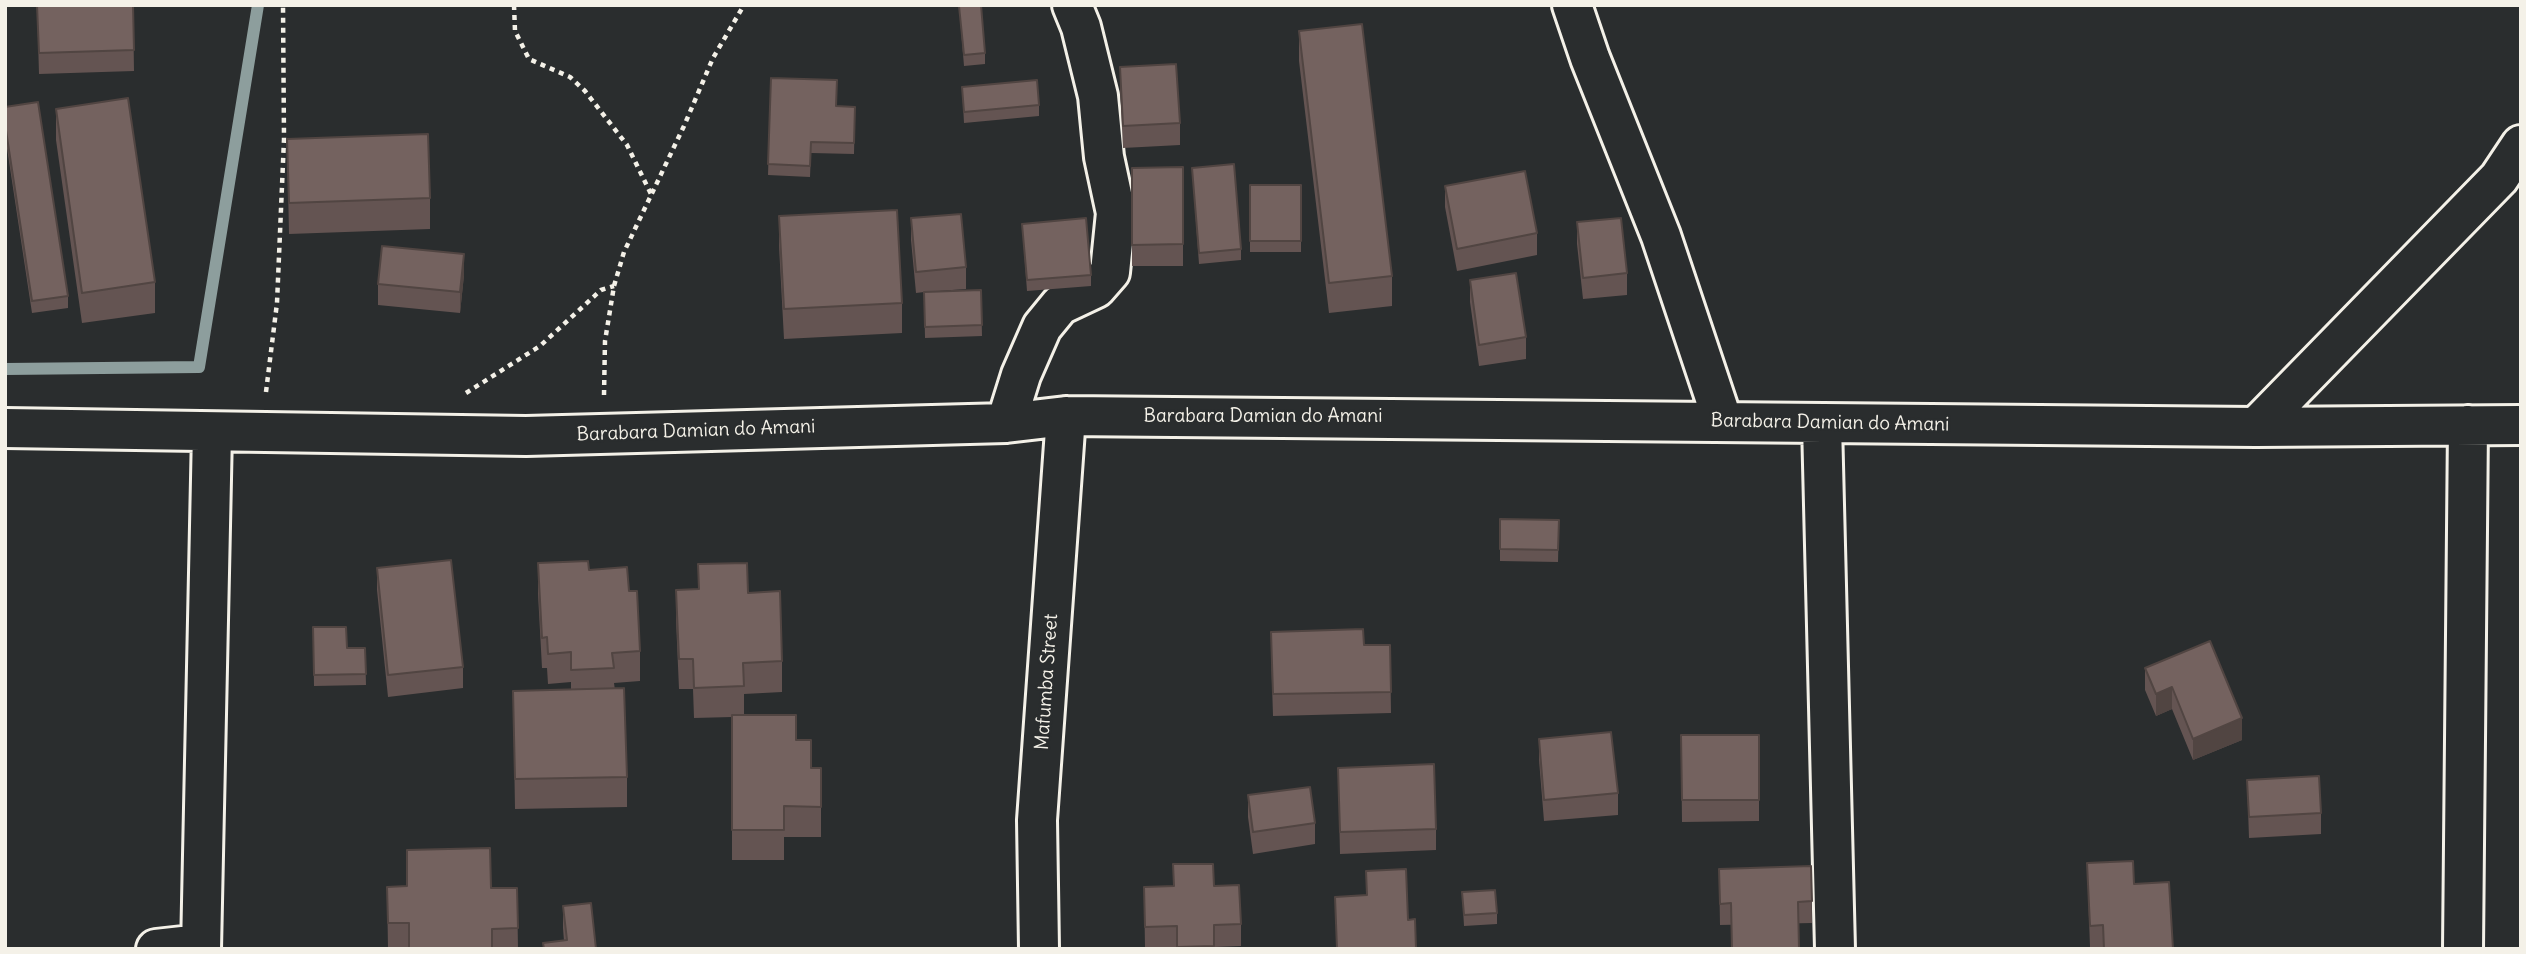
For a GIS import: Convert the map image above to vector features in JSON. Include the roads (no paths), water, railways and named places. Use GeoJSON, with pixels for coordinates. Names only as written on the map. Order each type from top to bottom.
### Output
{"type":"FeatureCollection","features":[{"type":"Feature","properties":{"kind":"street"},"geometry":{"type":"LineString","coordinates":[[1006,423],[1021,375],[1042,327],[1060,304],[1096,288],[1110,272],[1116,213],[1104,156],[1098,96],[1081,27],[1072,5]]}},
{"type":"Feature","properties":{"kind":"street"},"geometry":{"type":"LineString","coordinates":[[1572,5],[1590,58],[1661,236],[1723,422]]}},
{"type":"Feature","properties":{"kind":"street"},"geometry":{"type":"LineString","coordinates":[[2256,427],[2499,178],[2521,145]]}},
{"type":"Feature","properties":{"kind":"street","name":"Barabara Damian do Amani"},"geometry":{"type":"LineString","coordinates":[[5,428],[526,436],[1006,423],[1066,416],[2256,427],[2521,425]]}},
{"type":"Feature","properties":{"kind":"street","name":"Mafumba Street"},"geometry":{"type":"LineString","coordinates":[[1039,949],[1037,820],[1066,416]]}},
{"type":"Feature","properties":{"kind":"street"},"geometry":{"type":"LineString","coordinates":[[1822,424],[1835,949]]}},
{"type":"Feature","properties":{"kind":"street"},"geometry":{"type":"LineString","coordinates":[[2463,949],[2468,425]]}},
{"type":"Feature","properties":{"kind":"street"},"geometry":{"type":"LineString","coordinates":[[156,949],[201,946],[212,432]]}},
{"type":"Feature","properties":{"kind":"waterway"},"geometry":{"type":"LineString","coordinates":[[5,369],[199,367],[258,5]]}}]}
